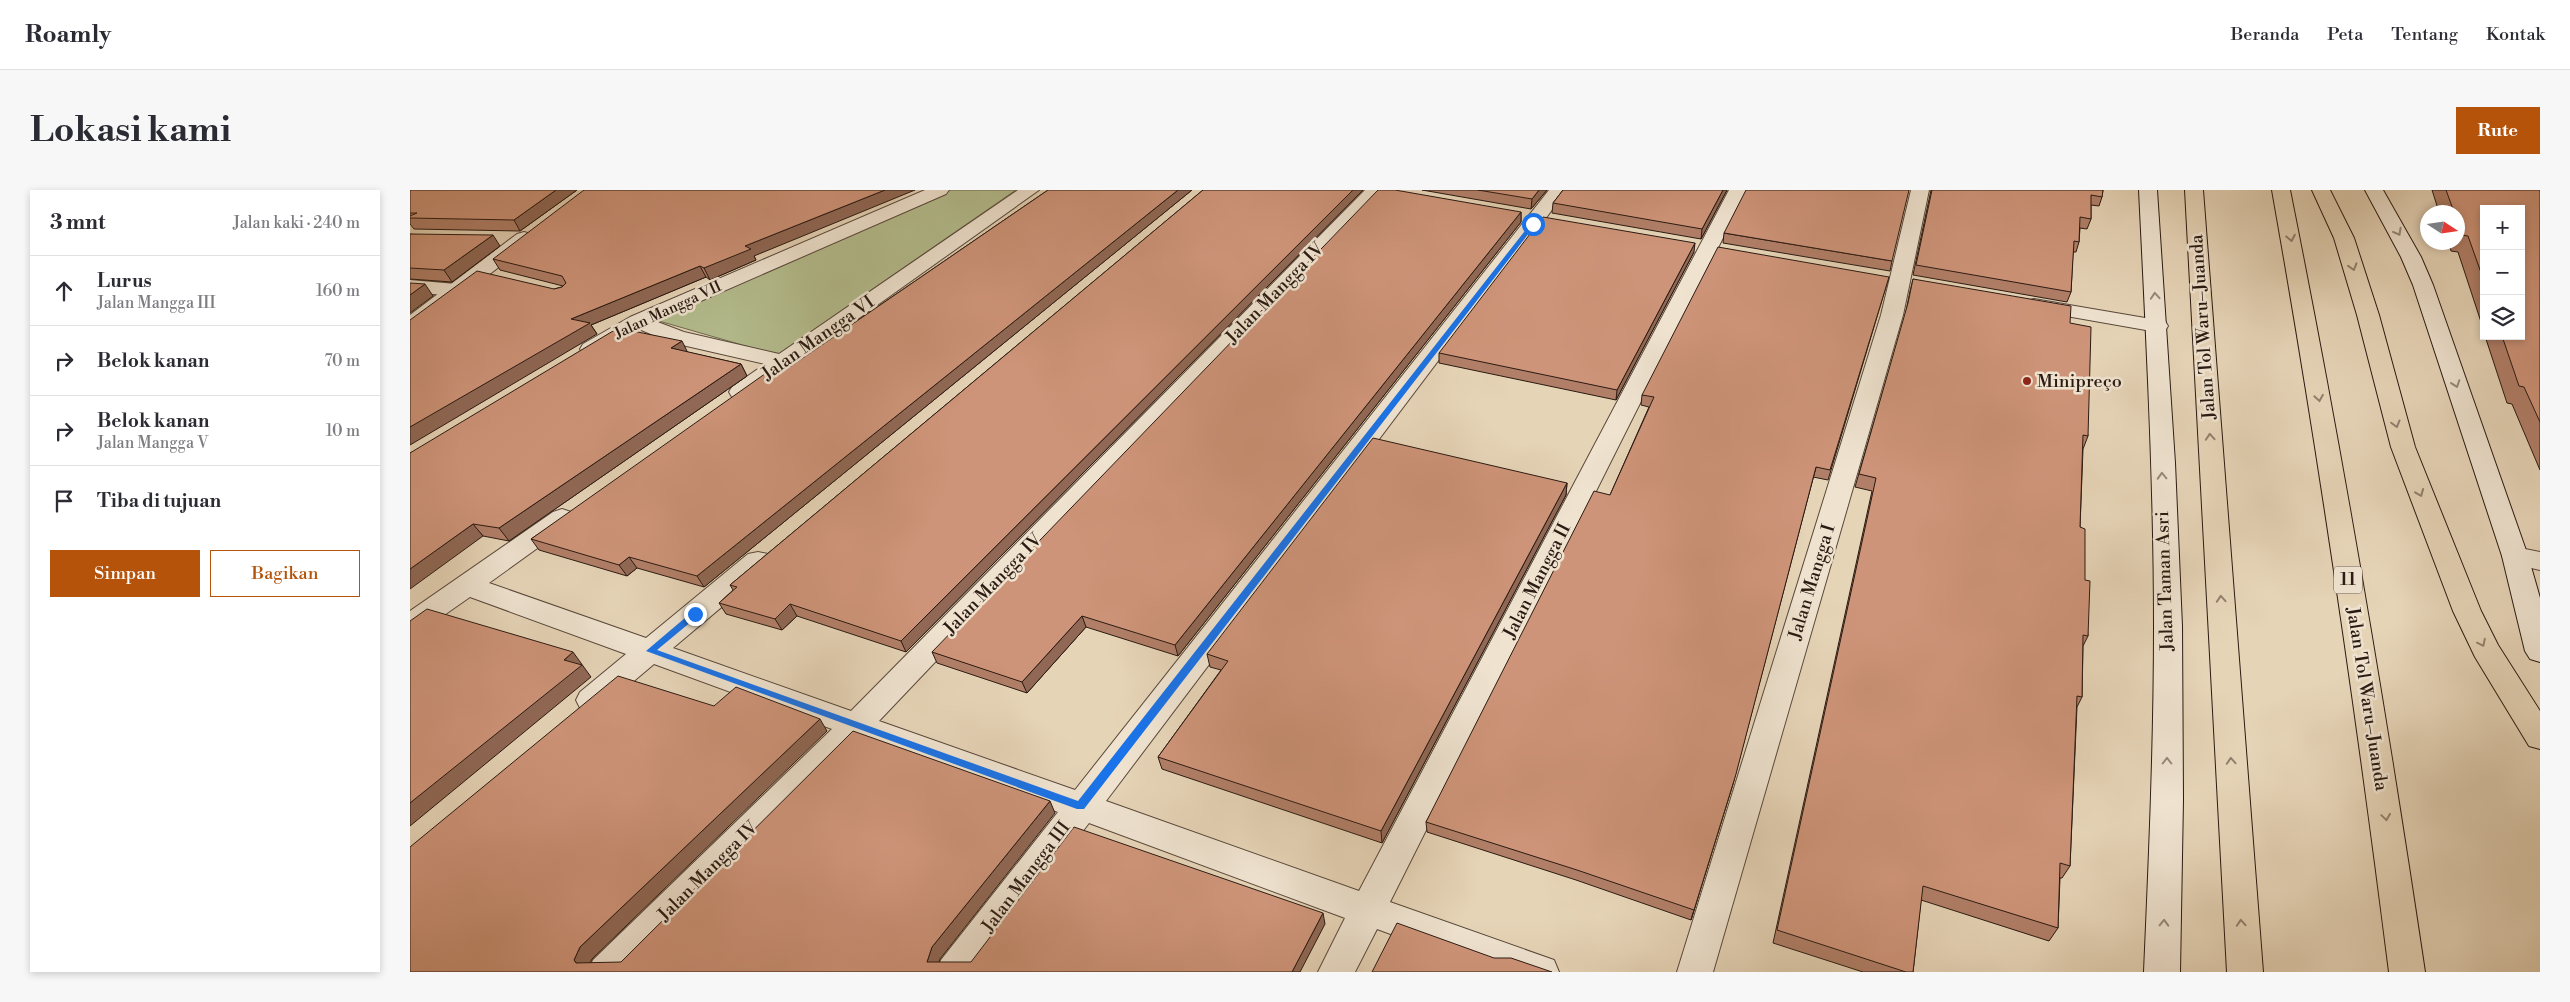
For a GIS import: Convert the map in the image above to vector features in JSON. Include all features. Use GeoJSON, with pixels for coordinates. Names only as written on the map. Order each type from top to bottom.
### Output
{"type":"FeatureCollection","features":[{"type":"Feature","properties":{"kind":"highway","name":"Jalan Tol Waru–Juanda"},"geometry":{"type":"LineString","coordinates":[[2194,190],[2244,972]]}},
{"type":"Feature","properties":{"kind":"highway","name":"Jalan Tol Waru–Juanda"},"geometry":{"type":"LineString","coordinates":[[2281,190],[2312,354],[2386,812],[2408,972]]}},
{"type":"Feature","properties":{"kind":"highway"},"geometry":{"type":"LineString","coordinates":[[2321,190],[2344,238],[2368,315],[2402,448],[2478,635],[2540,737]]}},
{"type":"Feature","properties":{"kind":"street","name":"Jalan Mangga VII"},"geometry":{"type":"LineString","coordinates":[[578,357],[637,321],[940,190]]}},
{"type":"Feature","properties":{"kind":"street","name":"Jalan Mangga VI"},"geometry":{"type":"LineString","coordinates":[[719,407],[1030,190]]}},
{"type":"Feature","properties":{"kind":"street","name":"Jalan Mangga III"},"geometry":{"type":"LineString","coordinates":[[954,972],[1080,806],[1539,217],[1558,190]]}},
{"type":"Feature","properties":{"kind":"street","name":"Jalan Mangga II"},"geometry":{"type":"LineString","coordinates":[[1336,972],[1710,248],[1738,190]]}},
{"type":"Feature","properties":{"kind":"street","name":"Jalan Mangga I"},"geometry":{"type":"LineString","coordinates":[[1695,972],[1901,281],[1920,190]]}},
{"type":"Feature","properties":{"kind":"street","name":"Jalan Taman Asri"},"geometry":{"type":"LineString","coordinates":[[2148,190],[2156,326],[2168,625],[2166,848],[2162,972]]}},
{"type":"Feature","properties":{"kind":"street"},"geometry":{"type":"LineString","coordinates":[[2374,190],[2411,257],[2528,558],[2540,651]]}},
{"type":"Feature","properties":{"kind":"street","name":"Jalan Mangga IV"},"geometry":{"type":"LineString","coordinates":[[606,972],[856,725],[1382,191]]}},
{"type":"Feature","properties":{"kind":"street"},"geometry":{"type":"LineString","coordinates":[[410,325],[530,234],[495,239]]}},
{"type":"Feature","properties":{"kind":"street"},"geometry":{"type":"LineString","coordinates":[[480,273],[507,280]]}},
{"type":"Feature","properties":{"kind":"street"},"geometry":{"type":"LineString","coordinates":[[2016,302],[2156,326]]}},
{"type":"Feature","properties":{"kind":"street"},"geometry":{"type":"LineString","coordinates":[[637,321],[677,337],[783,362]]}},
{"type":"Feature","properties":{"kind":"street"},"geometry":{"type":"LineString","coordinates":[[410,624],[583,504]]}},
{"type":"Feature","properties":{"kind":"street"},"geometry":{"type":"LineString","coordinates":[[575,713],[776,546]]}},
{"type":"Feature","properties":{"kind":"street"},"geometry":{"type":"LineString","coordinates":[[466,585],[1541,972]]}},
{"type":"Feature","properties":{"kind":"lane"},"geometry":{"type":"LineString","coordinates":[[410,286],[456,290]]}},
{"type":"Feature","properties":{"kind":"green space"},"geometry":{"type":"Polygon","coordinates":[[[950,190],[1016,190],[777,355],[652,319],[950,190]]]}},
{"type":"Feature","properties":{"kind":"building"},"geometry":{"type":"Polygon","coordinates":[[[410,190],[556,190],[514,220],[410,218],[410,216],[417,213],[410,213],[410,190]]]}},
{"type":"Feature","properties":{"kind":"building"},"geometry":{"type":"Polygon","coordinates":[[[584,190],[885,190],[745,246],[751,249],[704,268],[700,266],[571,319],[590,323],[410,427],[410,320],[477,271],[554,289],[562,287],[566,283],[562,276],[493,259],[584,190]]]}},
{"type":"Feature","properties":{"kind":"building"},"geometry":{"type":"Polygon","coordinates":[[[1048,190],[1178,190],[697,576],[629,557],[619,565],[531,539],[769,371],[781,373],[1048,190]]]}},
{"type":"Feature","properties":{"kind":"building"},"geometry":{"type":"Polygon","coordinates":[[[1203,190],[1353,190],[901,641],[790,604],[775,619],[719,603],[737,587],[730,585],[1203,190]]]}},
{"type":"Feature","properties":{"kind":"building"},"geometry":{"type":"Polygon","coordinates":[[[1378,190],[1395,190],[1521,212],[1175,645],[1082,616],[1022,682],[932,652],[1378,190]]]}},
{"type":"Feature","properties":{"kind":"building"},"geometry":{"type":"Polygon","coordinates":[[[1478,190],[1539,190],[1532,199],[1478,190]]]}},
{"type":"Feature","properties":{"kind":"building"},"geometry":{"type":"Polygon","coordinates":[[[1563,190],[1723,190],[1702,229],[1553,203],[1563,190]]]}},
{"type":"Feature","properties":{"kind":"building"},"geometry":{"type":"Polygon","coordinates":[[[1746,190],[1909,190],[1892,261],[1724,233],[1746,190]]]}},
{"type":"Feature","properties":{"kind":"building"},"geometry":{"type":"Polygon","coordinates":[[[1932,190],[2103,190],[2102,197],[2091,195],[2091,219],[2080,217],[2079,242],[2074,241],[2071,292],[1916,265],[1932,190]]]}},
{"type":"Feature","properties":{"kind":"building"},"geometry":{"type":"Polygon","coordinates":[[[2446,190],[2540,190],[2540,422],[2524,387],[2519,386],[2503,340],[2525,340],[2525,205],[2480,205],[2480,270],[2468,236],[2465,236],[2465,205],[2451,205],[2446,190]]]}},
{"type":"Feature","properties":{"kind":"building"},"geometry":{"type":"Polygon","coordinates":[[[1543,217],[1695,243],[1617,390],[1439,353],[1543,217]]]}},
{"type":"Feature","properties":{"kind":"building"},"geometry":{"type":"Polygon","coordinates":[[[410,234],[493,235],[444,270],[410,268],[410,234]]]}},
{"type":"Feature","properties":{"kind":"building"},"geometry":{"type":"Polygon","coordinates":[[[1718,247],[1889,277],[1830,470],[1816,467],[1736,774],[1694,910],[1577,870],[1426,822],[1594,491],[1610,495],[1654,397],[1642,395],[1718,247]]]}},
{"type":"Feature","properties":{"kind":"building"},"geometry":{"type":"Polygon","coordinates":[[[1913,279],[2071,306],[2070,323],[2091,327],[2088,436],[2083,435],[2080,527],[2085,529],[2085,580],[2090,581],[2088,636],[2083,635],[2082,697],[2077,696],[2070,866],[2060,863],[2058,928],[1923,886],[1913,972],[1906,972],[1777,930],[1876,478],[1859,474],[1908,303],[1913,279]]]}},
{"type":"Feature","properties":{"kind":"building"},"geometry":{"type":"Polygon","coordinates":[[[410,283],[425,284],[410,295],[410,283]]]}},
{"type":"Feature","properties":{"kind":"building"},"geometry":{"type":"Polygon","coordinates":[[[618,328],[682,341],[671,348],[741,364],[499,528],[473,524],[410,569],[410,453],[618,328]]]}},
{"type":"Feature","properties":{"kind":"building"},"geometry":{"type":"Polygon","coordinates":[[[1373,438],[1567,483],[1381,831],[1158,757],[1228,661],[1207,654],[1373,438]]]}},
{"type":"Feature","properties":{"kind":"building"},"geometry":{"type":"Polygon","coordinates":[[[427,609],[573,652],[564,660],[582,665],[410,803],[410,621],[427,609]]]}},
{"type":"Feature","properties":{"kind":"building"},"geometry":{"type":"Polygon","coordinates":[[[618,676],[714,706],[736,687],[820,719],[580,947],[574,960],[576,963],[621,962],[853,731],[1050,801],[932,947],[927,962],[971,962],[1074,827],[1323,913],[1292,972],[410,972],[410,847],[618,676]]]}},
{"type":"Feature","properties":{"kind":"building"},"geometry":{"type":"Polygon","coordinates":[[[1397,923],[1494,958],[1511,958],[1552,972],[1372,972],[1397,923]]]}},
{"type":"Feature","properties":{"kind":"place","name":"Minipreço"},"geometry":{"type":"Point","coordinates":[2027,381]}},
{"type":"Feature","properties":{"kind":"route"},"geometry":{"type":"LineString","coordinates":[[695,614],[650,651],[1080,806],[1533,224]]}}]}
